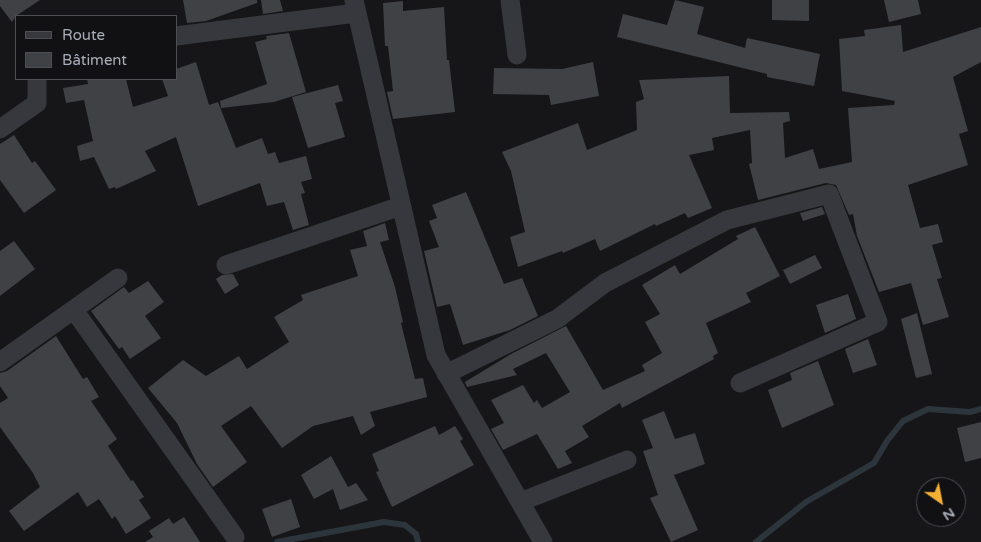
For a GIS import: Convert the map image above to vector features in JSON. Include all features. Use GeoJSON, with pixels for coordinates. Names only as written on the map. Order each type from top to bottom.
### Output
{"type":"FeatureCollection","features":[{"type":"Feature","properties":{"kind":"street"},"geometry":{"type":"LineString","coordinates":[[510,0],[517,55]]}},
{"type":"Feature","properties":{"kind":"street"},"geometry":{"type":"LineString","coordinates":[[178,36],[355,6],[436,355],[543,542]]}},
{"type":"Feature","properties":{"kind":"street"},"geometry":{"type":"LineString","coordinates":[[0,129],[27,112],[37,103],[37,80]]}},
{"type":"Feature","properties":{"kind":"street"},"geometry":{"type":"LineString","coordinates":[[446,374],[557,319],[605,284],[727,220],[829,194],[878,322],[740,382]]}},
{"type":"Feature","properties":{"kind":"street"},"geometry":{"type":"LineString","coordinates":[[226,265],[401,206]]}},
{"type":"Feature","properties":{"kind":"street"},"geometry":{"type":"LineString","coordinates":[[0,362],[118,278]]}},
{"type":"Feature","properties":{"kind":"street"},"geometry":{"type":"LineString","coordinates":[[74,310],[235,537]]}},
{"type":"Feature","properties":{"kind":"street"},"geometry":{"type":"LineString","coordinates":[[520,502],[627,460]]}},
{"type":"Feature","properties":{"kind":"building"},"geometry":{"type":"Polygon","coordinates":[[[0,0],[40,0],[15,15],[12,22],[0,6],[0,0]]]}},
{"type":"Feature","properties":{"kind":"building"},"geometry":{"type":"Polygon","coordinates":[[[183,0],[257,0],[257,3],[206,21],[187,23],[183,0]]]}},
{"type":"Feature","properties":{"kind":"building"},"geometry":{"type":"Polygon","coordinates":[[[261,0],[280,0],[283,11],[263,14],[261,0]]]}},
{"type":"Feature","properties":{"kind":"building"},"geometry":{"type":"Polygon","coordinates":[[[675,0],[704,7],[697,34],[745,48],[747,38],[820,54],[814,86],[767,77],[767,74],[617,37],[623,14],[667,25],[675,0]]]}},
{"type":"Feature","properties":{"kind":"building"},"geometry":{"type":"Polygon","coordinates":[[[772,0],[809,0],[809,21],[772,20],[772,0]]]}},
{"type":"Feature","properties":{"kind":"building"},"geometry":{"type":"Polygon","coordinates":[[[884,0],[918,0],[921,14],[889,22],[884,0]]]}},
{"type":"Feature","properties":{"kind":"building"},"geometry":{"type":"Polygon","coordinates":[[[403,1],[403,11],[444,7],[447,60],[449,60],[455,112],[393,119],[387,92],[393,91],[388,46],[385,46],[383,3],[403,1]]]}},
{"type":"Feature","properties":{"kind":"building"},"geometry":{"type":"Polygon","coordinates":[[[901,25],[903,52],[981,27],[981,62],[953,77],[968,131],[959,134],[968,165],[908,185],[920,228],[938,224],[943,242],[932,245],[942,278],[937,279],[949,317],[923,325],[911,283],[879,292],[857,236],[853,214],[849,215],[836,185],[826,183],[758,200],[749,164],[752,163],[750,130],[712,138],[714,150],[689,155],[712,208],[688,218],[685,213],[656,226],[655,224],[600,251],[595,239],[563,253],[562,251],[518,267],[510,237],[525,232],[511,171],[502,152],[578,123],[587,150],[637,130],[636,102],[644,99],[639,80],[729,76],[730,113],[789,112],[790,121],[783,123],[785,158],[813,149],[819,169],[852,162],[848,108],[894,105],[895,101],[842,91],[839,39],[865,36],[864,30],[901,25]]]}},
{"type":"Feature","properties":{"kind":"building"},"geometry":{"type":"Polygon","coordinates":[[[289,33],[306,92],[274,102],[221,108],[220,101],[267,84],[255,42],[267,39],[266,36],[289,33]]]}},
{"type":"Feature","properties":{"kind":"building"},"geometry":{"type":"Polygon","coordinates":[[[196,62],[209,105],[218,102],[236,148],[262,138],[268,154],[275,152],[279,163],[306,156],[312,179],[301,182],[305,193],[301,194],[309,225],[293,230],[284,202],[267,206],[260,183],[198,206],[176,137],[145,151],[156,171],[116,189],[115,187],[109,189],[94,157],[80,161],[77,146],[93,141],[84,100],[66,103],[63,88],[88,84],[87,80],[126,80],[133,107],[168,96],[162,80],[178,80],[178,68],[196,62]]]}},
{"type":"Feature","properties":{"kind":"building"},"geometry":{"type":"Polygon","coordinates":[[[593,62],[599,96],[551,105],[549,95],[493,94],[494,68],[562,69],[593,62]]]}},
{"type":"Feature","properties":{"kind":"building"},"geometry":{"type":"Polygon","coordinates":[[[338,85],[343,101],[335,103],[345,137],[308,148],[292,97],[338,85]]]}},
{"type":"Feature","properties":{"kind":"building"},"geometry":{"type":"Polygon","coordinates":[[[14,135],[32,163],[35,161],[56,190],[24,213],[0,180],[0,144],[14,135]]]}},
{"type":"Feature","properties":{"kind":"building"},"geometry":{"type":"Polygon","coordinates":[[[466,192],[504,284],[522,278],[538,316],[510,330],[463,345],[450,304],[437,307],[424,251],[439,247],[429,221],[437,218],[432,205],[466,192]]]}},
{"type":"Feature","properties":{"kind":"building"},"geometry":{"type":"Polygon","coordinates":[[[822,207],[825,214],[803,221],[800,213],[822,207]]]}},
{"type":"Feature","properties":{"kind":"building"},"geometry":{"type":"Polygon","coordinates":[[[385,223],[389,240],[380,242],[395,287],[403,322],[401,323],[415,379],[423,378],[427,397],[370,412],[375,426],[361,435],[353,416],[313,426],[282,448],[251,406],[221,426],[247,462],[213,487],[197,464],[177,423],[148,388],[183,360],[206,376],[239,356],[247,369],[289,342],[274,317],[303,300],[301,295],[358,276],[350,250],[367,246],[363,231],[385,223]]]}},
{"type":"Feature","properties":{"kind":"building"},"geometry":{"type":"Polygon","coordinates":[[[755,227],[780,276],[746,293],[751,302],[706,323],[718,353],[713,356],[714,359],[622,408],[620,403],[582,426],[589,437],[565,451],[572,463],[558,469],[537,434],[503,450],[491,429],[504,423],[491,400],[523,385],[534,403],[537,400],[542,408],[570,392],[546,353],[513,369],[517,375],[467,387],[465,382],[511,354],[566,326],[603,390],[645,371],[642,365],[662,353],[645,322],[660,314],[642,285],[675,265],[680,274],[738,239],[736,236],[755,227]]]}},
{"type":"Feature","properties":{"kind":"building"},"geometry":{"type":"Polygon","coordinates":[[[14,241],[35,269],[0,296],[0,251],[14,241]]]}},
{"type":"Feature","properties":{"kind":"building"},"geometry":{"type":"Polygon","coordinates":[[[815,255],[822,268],[790,284],[783,270],[815,255]]]}},
{"type":"Feature","properties":{"kind":"building"},"geometry":{"type":"Polygon","coordinates":[[[233,274],[239,285],[225,294],[216,279],[222,275],[233,274]]]}},
{"type":"Feature","properties":{"kind":"building"},"geometry":{"type":"Polygon","coordinates":[[[148,281],[164,302],[145,316],[161,338],[130,359],[122,347],[119,349],[91,311],[124,287],[129,293],[148,281]]]}},
{"type":"Feature","properties":{"kind":"building"},"geometry":{"type":"Polygon","coordinates":[[[848,294],[856,319],[825,333],[816,305],[848,294]]]}},
{"type":"Feature","properties":{"kind":"building"},"geometry":{"type":"Polygon","coordinates":[[[917,313],[932,374],[916,378],[901,319],[917,313]]]}},
{"type":"Feature","properties":{"kind":"building"},"geometry":{"type":"Polygon","coordinates":[[[56,336],[83,379],[87,377],[99,397],[91,401],[117,439],[108,446],[144,497],[139,500],[151,518],[126,534],[115,516],[112,519],[99,499],[87,507],[78,492],[24,531],[9,511],[40,487],[33,473],[0,427],[0,403],[8,398],[0,386],[0,373],[7,371],[56,336]]]}},
{"type":"Feature","properties":{"kind":"building"},"geometry":{"type":"Polygon","coordinates":[[[868,339],[877,365],[853,373],[845,349],[868,339]]]}},
{"type":"Feature","properties":{"kind":"building"},"geometry":{"type":"Polygon","coordinates":[[[818,361],[834,405],[782,428],[768,390],[792,380],[790,373],[818,361]]]}},
{"type":"Feature","properties":{"kind":"building"},"geometry":{"type":"Polygon","coordinates":[[[664,411],[675,439],[695,433],[705,464],[674,475],[698,530],[671,542],[650,498],[658,495],[643,451],[653,448],[642,420],[664,411]]]}},
{"type":"Feature","properties":{"kind":"building"},"geometry":{"type":"Polygon","coordinates":[[[981,422],[981,458],[965,462],[957,428],[981,422]]]}},
{"type":"Feature","properties":{"kind":"building"},"geometry":{"type":"Polygon","coordinates":[[[435,426],[439,435],[455,426],[463,439],[460,441],[474,465],[392,507],[376,472],[379,471],[372,454],[435,426]]]}},
{"type":"Feature","properties":{"kind":"building"},"geometry":{"type":"Polygon","coordinates":[[[331,456],[348,487],[356,483],[368,500],[340,510],[333,489],[314,499],[301,475],[331,456]]]}},
{"type":"Feature","properties":{"kind":"building"},"geometry":{"type":"Polygon","coordinates":[[[291,499],[300,527],[272,537],[262,509],[291,499]]]}},
{"type":"Feature","properties":{"kind":"building"},"geometry":{"type":"Polygon","coordinates":[[[184,517],[200,542],[145,542],[153,537],[149,531],[169,518],[173,524],[184,517]]]}},
{"type":"Feature","properties":{"kind":"waterway"},"geometry":{"type":"LineString","coordinates":[[756,542],[806,502],[874,463],[887,441],[903,421],[928,409],[970,412],[981,409]]}},
{"type":"Feature","properties":{"kind":"waterway"},"geometry":{"type":"LineString","coordinates":[[277,542],[384,522],[405,525],[416,534],[418,542]]}}]}
